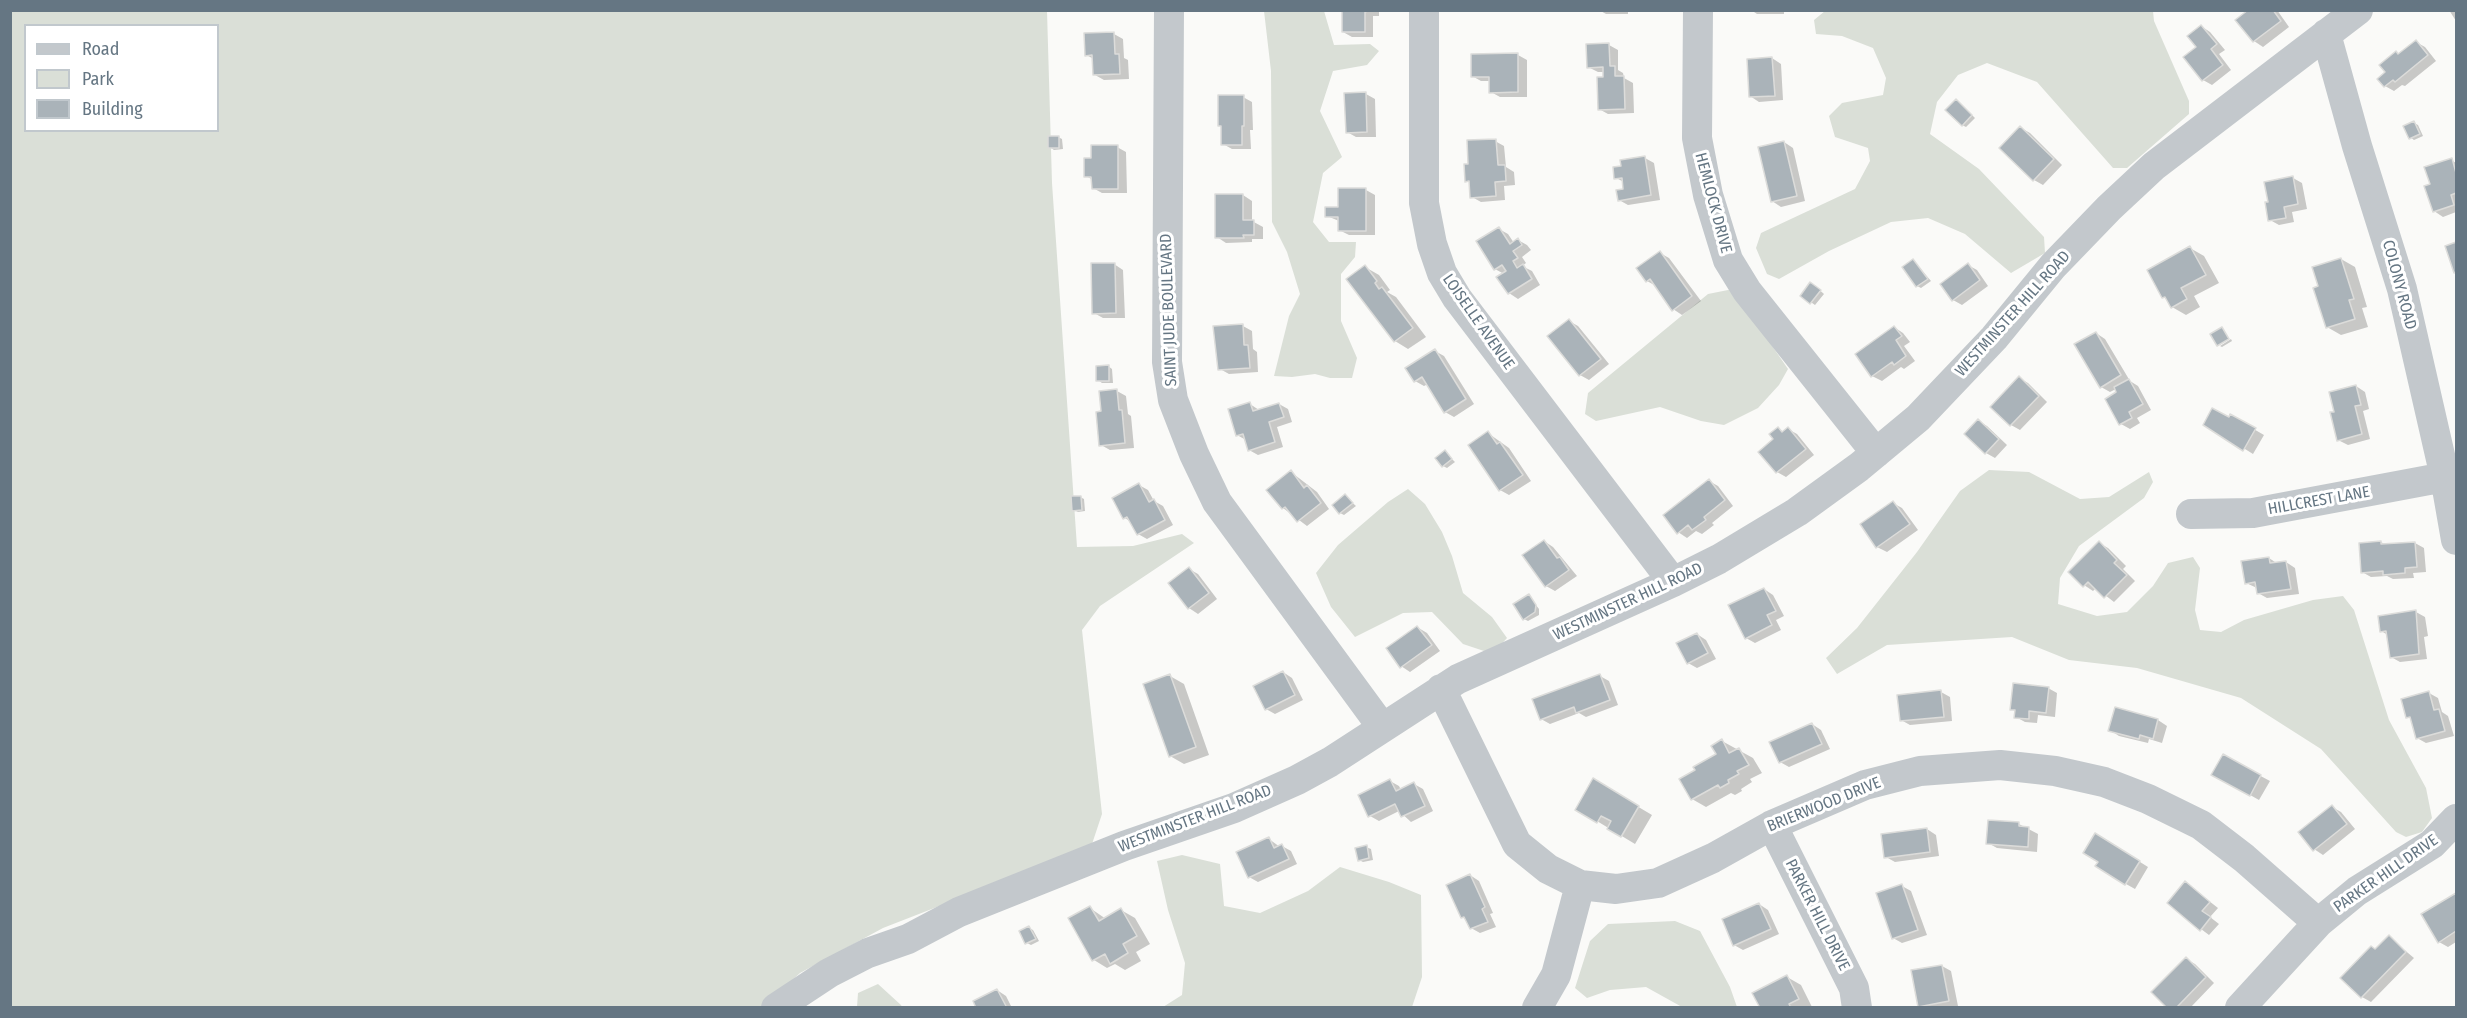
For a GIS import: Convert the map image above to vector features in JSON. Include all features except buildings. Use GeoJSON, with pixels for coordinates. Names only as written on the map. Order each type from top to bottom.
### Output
{"type":"FeatureCollection","features":[{"type":"Feature","properties":{"kind":"street","name":"SAINT JUDE BOULEVARD"},"geometry":{"type":"LineString","coordinates":[[1168,10],[1167,362],[1173,400],[1194,454],[1217,502],[1382,727]]}},
{"type":"Feature","properties":{"kind":"street","name":"LOISELLE AVENUE"},"geometry":{"type":"LineString","coordinates":[[1424,10],[1424,203],[1432,244],[1442,273],[1457,298],[1673,582]]}},
{"type":"Feature","properties":{"kind":"street","name":"HEMLOCK DRIVE"},"geometry":{"type":"LineString","coordinates":[[1698,10],[1697,138],[1708,195],[1728,260],[1747,291],[1876,453]]}},
{"type":"Feature","properties":{"kind":"street","name":"WESTMINSTER HILL ROAD"},"geometry":{"type":"LineString","coordinates":[[776,1008],[829,973],[868,953],[908,939],[959,912],[1124,846],[1234,808],[1297,780],[1458,679],[1673,582],[1719,559],[1797,512],[1824,494],[1918,418],[1994,338],[2053,266],[2109,208],[2154,166],[2358,10]]}},
{"type":"Feature","properties":{"kind":"street","name":"COLONY ROAD"},"geometry":{"type":"LineString","coordinates":[[2326,34],[2357,146],[2402,289],[2457,540]]}},
{"type":"Feature","properties":{"kind":"street","name":"HILLCREST LANE"},"geometry":{"type":"LineString","coordinates":[[2192,514],[2253,513],[2445,477]]}},
{"type":"Feature","properties":{"kind":"street","name":"BRIERWOOD DRIVE"},"geometry":{"type":"LineString","coordinates":[[1441,689],[1517,844],[1548,869],[1580,885],[1616,889],[1658,883],[1713,858],[1772,825],[1865,785],[1920,771],[2000,765],[2055,771],[2104,782],[2148,799],[2201,825],[2244,858],[2318,923]]}},
{"type":"Feature","properties":{"kind":"street","name":"PARKER HILL DRIVE"},"geometry":{"type":"LineString","coordinates":[[2240,1008],[2318,923],[2357,891],[2432,844],[2457,819]]}},
{"type":"Feature","properties":{"kind":"street","name":"PARKER HILL DRIVE"},"geometry":{"type":"LineString","coordinates":[[1772,825],[1854,988],[1857,1008]]}},
{"type":"Feature","properties":{"kind":"street"},"geometry":{"type":"LineString","coordinates":[[1537,1008],[1556,975],[1580,885]]}},
{"type":"Feature","properties":{"kind":"green space"},"geometry":{"type":"Polygon","coordinates":[[[10,11],[1047,11],[1052,183],[1077,547],[1133,546],[1182,534],[1194,543],[1100,606],[1082,630],[1102,814],[1091,847],[883,928],[800,973],[763,1007],[11,1007],[10,11]]]}},
{"type":"Feature","properties":{"kind":"green space"},"geometry":{"type":"Polygon","coordinates":[[[1264,11],[1324,11],[1334,45],[1370,44],[1379,51],[1367,65],[1333,71],[1320,111],[1342,157],[1323,173],[1313,222],[1329,242],[1356,242],[1355,257],[1341,274],[1341,321],[1357,358],[1352,378],[1330,378],[1315,374],[1292,377],[1274,376],[1289,316],[1300,294],[1287,252],[1272,222],[1271,71],[1264,11]]]}},
{"type":"Feature","properties":{"kind":"green space"},"geometry":{"type":"Polygon","coordinates":[[[1825,11],[2153,11],[2154,21],[2189,101],[2189,114],[2127,168],[2113,168],[2037,82],[1987,63],[1958,75],[1937,102],[1930,134],[1979,169],[2044,237],[2045,253],[2011,273],[1965,234],[1928,218],[1891,222],[1829,251],[1779,279],[1767,274],[1756,248],[1761,233],[1855,189],[1870,161],[1868,148],[1835,137],[1829,116],[1842,103],[1883,95],[1886,78],[1873,48],[1842,36],[1816,34],[1814,20],[1825,11]]]}},
{"type":"Feature","properties":{"kind":"green space"},"geometry":{"type":"Polygon","coordinates":[[[1733,289],[1788,369],[1779,385],[1758,408],[1724,425],[1701,421],[1660,407],[1596,421],[1585,414],[1588,393],[1708,294],[1733,289]]]}},
{"type":"Feature","properties":{"kind":"green space"},"geometry":{"type":"Polygon","coordinates":[[[1989,470],[2029,472],[2080,499],[2109,497],[2149,472],[2153,482],[2144,498],[2079,546],[2060,578],[2058,604],[2097,616],[2127,612],[2153,586],[2168,563],[2193,557],[2200,568],[2195,610],[2200,630],[2221,632],[2244,620],[2313,600],[2343,596],[2354,610],[2389,720],[2426,788],[2432,818],[2422,832],[2406,837],[2396,832],[2321,749],[2241,698],[2137,668],[2069,660],[2012,637],[1887,645],[1837,674],[1826,658],[1857,628],[1917,552],[1960,491],[1989,470]]]}},
{"type":"Feature","properties":{"kind":"green space"},"geometry":{"type":"Polygon","coordinates":[[[1408,489],[1425,504],[1442,532],[1463,593],[1492,617],[1507,638],[1497,649],[1484,651],[1463,644],[1432,612],[1403,613],[1355,637],[1331,607],[1316,573],[1338,545],[1388,502],[1408,489]]]}},
{"type":"Feature","properties":{"kind":"green space"},"geometry":{"type":"Polygon","coordinates":[[[1182,855],[1220,864],[1224,906],[1260,913],[1308,891],[1340,867],[1389,882],[1421,895],[1422,977],[1412,1007],[1163,1007],[1182,995],[1185,963],[1168,910],[1157,861],[1182,855]]]}},
{"type":"Feature","properties":{"kind":"green space"},"geometry":{"type":"Polygon","coordinates":[[[1675,921],[1700,931],[1730,987],[1737,1007],[1682,1007],[1646,987],[1610,990],[1587,998],[1575,988],[1590,941],[1608,924],[1675,921]]]}},
{"type":"Feature","properties":{"kind":"green space"},"geometry":{"type":"Polygon","coordinates":[[[878,984],[902,1007],[857,1007],[858,993],[878,984]]]}}]}
